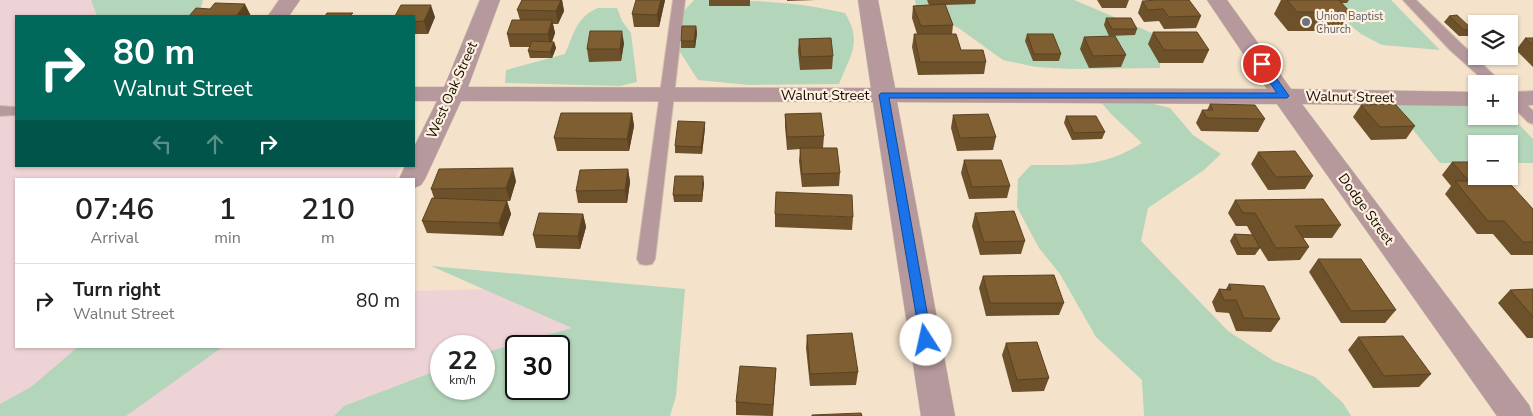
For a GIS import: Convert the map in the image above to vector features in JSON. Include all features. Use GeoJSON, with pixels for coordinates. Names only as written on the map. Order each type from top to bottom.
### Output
{"type":"FeatureCollection","features":[{"type":"Feature","properties":{"kind":"street"},"geometry":{"type":"LineString","coordinates":[[279,15],[290,0]]}},
{"type":"Feature","properties":{"kind":"street","name":"West Oak Street"},"geometry":{"type":"LineString","coordinates":[[412,178],[440,116],[454,94],[490,0]]}},
{"type":"Feature","properties":{"kind":"street"},"geometry":{"type":"LineString","coordinates":[[868,0],[938,416]]}},
{"type":"Feature","properties":{"kind":"street","name":"Dodge Street"},"geometry":{"type":"LineString","coordinates":[[1217,0],[1284,96],[1517,416]]}},
{"type":"Feature","properties":{"kind":"street","name":"Walnut Street"},"geometry":{"type":"LineString","coordinates":[[415,94],[1284,96],[1468,99]]}},
{"type":"Feature","properties":{"kind":"lane"},"geometry":{"type":"LineString","coordinates":[[646,259],[679,0]]}},
{"type":"Feature","properties":{"kind":"lane"},"geometry":{"type":"LineString","coordinates":[[1409,0],[1455,47],[1488,75]]}},
{"type":"Feature","properties":{"kind":"lane"},"geometry":{"type":"LineString","coordinates":[[1518,102],[1533,118]]}},
{"type":"Feature","properties":{"kind":"lane"},"geometry":{"type":"LineString","coordinates":[[0,111],[15,111]]}},
{"type":"Feature","properties":{"kind":"shaded area"},"geometry":{"type":"Polygon","coordinates":[[[0,0],[153,0],[162,15],[15,15],[15,167],[401,167],[395,178],[15,178],[15,348],[415,348],[415,291],[647,285],[644,416],[0,416],[0,0]]]}},
{"type":"Feature","properties":{"kind":"green space"},"geometry":{"type":"Polygon","coordinates":[[[91,0],[203,0],[202,15],[97,15],[91,0]]]}},
{"type":"Feature","properties":{"kind":"green space"},"geometry":{"type":"Polygon","coordinates":[[[694,0],[770,2],[845,13],[850,23],[854,41],[853,49],[839,84],[749,85],[698,80],[680,52],[682,13],[694,0]]]}},
{"type":"Feature","properties":{"kind":"green space"},"geometry":{"type":"Polygon","coordinates":[[[915,0],[1074,0],[1159,36],[1160,68],[1070,69],[1036,67],[1003,60],[960,29],[916,5],[915,0]]]}},
{"type":"Feature","properties":{"kind":"green space"},"geometry":{"type":"Polygon","coordinates":[[[1320,0],[1391,0],[1440,50],[1382,45],[1361,34],[1320,0]]]}},
{"type":"Feature","properties":{"kind":"green space"},"geometry":{"type":"Polygon","coordinates":[[[598,8],[617,8],[622,21],[631,33],[637,82],[620,86],[505,83],[506,70],[565,54],[580,21],[598,8]]]}},
{"type":"Feature","properties":{"kind":"green space"},"geometry":{"type":"Polygon","coordinates":[[[1100,101],[1150,103],[1170,108],[1193,135],[1221,154],[1204,170],[1148,208],[1141,241],[1228,331],[1274,361],[1315,377],[1343,403],[1351,416],[1144,416],[1142,380],[1096,337],[1060,274],[1039,248],[1017,207],[1018,179],[1031,165],[1075,165],[1101,161],[1128,151],[1142,143],[1100,101]]]}},
{"type":"Feature","properties":{"kind":"green space"},"geometry":{"type":"Polygon","coordinates":[[[1392,104],[1468,104],[1468,125],[1518,125],[1518,123],[1533,139],[1533,163],[1518,163],[1518,135],[1468,135],[1468,163],[1440,163],[1392,104]]]}},
{"type":"Feature","properties":{"kind":"green space"},"geometry":{"type":"Polygon","coordinates":[[[431,266],[685,289],[676,396],[670,416],[334,416],[344,406],[430,373],[430,400],[495,400],[495,350],[505,347],[505,400],[570,400],[570,335],[547,335],[572,328],[431,266]]]}},
{"type":"Feature","properties":{"kind":"green space"},"geometry":{"type":"Polygon","coordinates":[[[77,348],[221,348],[126,416],[0,416],[0,404],[31,387],[77,348]]]}},
{"type":"Feature","properties":{"kind":"building"},"geometry":{"type":"Polygon","coordinates":[[[522,0],[561,0],[556,11],[517,10],[522,0]]]}},
{"type":"Feature","properties":{"kind":"building"},"geometry":{"type":"Polygon","coordinates":[[[636,0],[661,0],[657,15],[632,14],[636,0]]]}},
{"type":"Feature","properties":{"kind":"building"},"geometry":{"type":"Polygon","coordinates":[[[1189,0],[1201,16],[1169,17],[1163,9],[1148,10],[1142,1],[1189,0]]]}},
{"type":"Feature","properties":{"kind":"building"},"geometry":{"type":"Polygon","coordinates":[[[1287,0],[1339,0],[1350,12],[1297,12],[1287,0]]]}},
{"type":"Feature","properties":{"kind":"building"},"geometry":{"type":"Polygon","coordinates":[[[215,3],[245,4],[237,15],[190,15],[196,8],[210,9],[215,3]]]}},
{"type":"Feature","properties":{"kind":"building"},"geometry":{"type":"Polygon","coordinates":[[[945,4],[953,25],[921,26],[913,6],[945,4]]]}},
{"type":"Feature","properties":{"kind":"building"},"geometry":{"type":"Polygon","coordinates":[[[401,5],[431,5],[424,21],[415,22],[415,15],[396,15],[401,5]]]}},
{"type":"Feature","properties":{"kind":"building"},"geometry":{"type":"Polygon","coordinates":[[[327,13],[353,13],[351,15],[326,15],[327,13]]]}},
{"type":"Feature","properties":{"kind":"building"},"geometry":{"type":"Polygon","coordinates":[[[1457,15],[1468,25],[1468,30],[1464,30],[1449,16],[1457,15]]]}},
{"type":"Feature","properties":{"kind":"building"},"geometry":{"type":"Polygon","coordinates":[[[1106,18],[1131,18],[1137,29],[1112,29],[1106,18]]]}},
{"type":"Feature","properties":{"kind":"building"},"geometry":{"type":"Polygon","coordinates":[[[512,20],[552,20],[548,34],[507,34],[512,20]]]}},
{"type":"Feature","properties":{"kind":"building"},"geometry":{"type":"Polygon","coordinates":[[[682,26],[696,26],[694,41],[681,41],[682,26]]]}},
{"type":"Feature","properties":{"kind":"building"},"geometry":{"type":"Polygon","coordinates":[[[590,31],[622,31],[620,49],[587,49],[590,31]]]}},
{"type":"Feature","properties":{"kind":"building"},"geometry":{"type":"Polygon","coordinates":[[[1153,32],[1197,32],[1209,50],[1164,50],[1153,32]]]}},
{"type":"Feature","properties":{"kind":"building"},"geometry":{"type":"Polygon","coordinates":[[[914,34],[956,34],[961,50],[983,50],[986,62],[920,62],[914,34]]]}},
{"type":"Feature","properties":{"kind":"building"},"geometry":{"type":"Polygon","coordinates":[[[1027,34],[1053,34],[1061,54],[1034,54],[1027,34]]]}},
{"type":"Feature","properties":{"kind":"building"},"geometry":{"type":"Polygon","coordinates":[[[1115,36],[1126,55],[1093,56],[1084,37],[1115,36]]]}},
{"type":"Feature","properties":{"kind":"building"},"geometry":{"type":"Polygon","coordinates":[[[831,38],[833,56],[801,57],[799,39],[831,38]]]}},
{"type":"Feature","properties":{"kind":"building"},"geometry":{"type":"Polygon","coordinates":[[[1525,38],[1533,38],[1533,45],[1525,38]]]}},
{"type":"Feature","properties":{"kind":"building"},"geometry":{"type":"Polygon","coordinates":[[[532,41],[554,42],[550,52],[528,51],[532,41]]]}},
{"type":"Feature","properties":{"kind":"building"},"geometry":{"type":"Polygon","coordinates":[[[1210,104],[1255,105],[1265,119],[1207,118],[1202,110],[1213,110],[1210,104]]]}},
{"type":"Feature","properties":{"kind":"building"},"geometry":{"type":"Polygon","coordinates":[[[1395,104],[1415,126],[1380,127],[1361,105],[1395,104]]]}},
{"type":"Feature","properties":{"kind":"building"},"geometry":{"type":"Polygon","coordinates":[[[561,113],[632,113],[627,139],[554,138],[561,113]]]}},
{"type":"Feature","properties":{"kind":"building"},"geometry":{"type":"Polygon","coordinates":[[[821,113],[824,136],[787,137],[785,114],[821,113]]]}},
{"type":"Feature","properties":{"kind":"building"},"geometry":{"type":"Polygon","coordinates":[[[988,114],[996,137],[960,138],[953,115],[988,114]]]}},
{"type":"Feature","properties":{"kind":"building"},"geometry":{"type":"Polygon","coordinates":[[[1066,116],[1096,116],[1105,132],[1074,133],[1066,116]]]}},
{"type":"Feature","properties":{"kind":"building"},"geometry":{"type":"Polygon","coordinates":[[[678,121],[705,122],[701,147],[675,146],[678,121]]]}},
{"type":"Feature","properties":{"kind":"building"},"geometry":{"type":"Polygon","coordinates":[[[800,148],[837,148],[840,173],[802,174],[800,148]]]}},
{"type":"Feature","properties":{"kind":"building"},"geometry":{"type":"Polygon","coordinates":[[[1295,151],[1313,176],[1276,177],[1258,152],[1295,151]]]}},
{"type":"Feature","properties":{"kind":"building"},"geometry":{"type":"Polygon","coordinates":[[[964,160],[1001,160],[1010,186],[972,187],[964,160]]]}},
{"type":"Feature","properties":{"kind":"building"},"geometry":{"type":"Polygon","coordinates":[[[1452,162],[1468,162],[1468,180],[1452,162]]]}},
{"type":"Feature","properties":{"kind":"building"},"geometry":{"type":"Polygon","coordinates":[[[513,168],[506,188],[431,189],[439,169],[513,168]]]}},
{"type":"Feature","properties":{"kind":"building"},"geometry":{"type":"Polygon","coordinates":[[[628,169],[625,190],[576,191],[580,170],[628,169]]]}},
{"type":"Feature","properties":{"kind":"building"},"geometry":{"type":"Polygon","coordinates":[[[675,176],[703,176],[702,195],[673,195],[675,176]]]}},
{"type":"Feature","properties":{"kind":"building"},"geometry":{"type":"Polygon","coordinates":[[[1455,181],[1468,181],[1468,185],[1511,185],[1533,209],[1533,242],[1523,242],[1504,221],[1488,221],[1455,181]]]}},
{"type":"Feature","properties":{"kind":"building"},"geometry":{"type":"Polygon","coordinates":[[[776,192],[852,195],[853,217],[775,214],[776,192]]]}},
{"type":"Feature","properties":{"kind":"building"},"geometry":{"type":"Polygon","coordinates":[[[432,198],[507,201],[499,223],[422,221],[432,198]]]}},
{"type":"Feature","properties":{"kind":"building"},"geometry":{"type":"Polygon","coordinates":[[[1323,199],[1341,225],[1295,226],[1309,247],[1276,248],[1255,213],[1243,213],[1235,200],[1323,199]]]}},
{"type":"Feature","properties":{"kind":"building"},"geometry":{"type":"Polygon","coordinates":[[[1014,211],[1025,241],[984,242],[975,213],[1014,211]]]}},
{"type":"Feature","properties":{"kind":"building"},"geometry":{"type":"Polygon","coordinates":[[[539,213],[583,214],[578,236],[533,235],[539,213]]]}},
{"type":"Feature","properties":{"kind":"building"},"geometry":{"type":"Polygon","coordinates":[[[1234,234],[1253,235],[1260,248],[1241,248],[1234,234]]]}},
{"type":"Feature","properties":{"kind":"building"},"geometry":{"type":"Polygon","coordinates":[[[1318,259],[1361,259],[1396,310],[1351,311],[1318,259]]]}},
{"type":"Feature","properties":{"kind":"building"},"geometry":{"type":"Polygon","coordinates":[[[1054,275],[1064,303],[990,303],[983,276],[1054,275]]]}},
{"type":"Feature","properties":{"kind":"building"},"geometry":{"type":"Polygon","coordinates":[[[1229,284],[1264,286],[1280,319],[1244,318],[1236,300],[1224,300],[1219,289],[1231,290],[1229,284]]]}},
{"type":"Feature","properties":{"kind":"building"},"geometry":{"type":"Polygon","coordinates":[[[1533,289],[1533,317],[1510,290],[1533,289]]]}},
{"type":"Feature","properties":{"kind":"building"},"geometry":{"type":"Polygon","coordinates":[[[852,333],[858,372],[810,374],[807,335],[852,333]]]}},
{"type":"Feature","properties":{"kind":"building"},"geometry":{"type":"Polygon","coordinates":[[[1403,336],[1431,374],[1384,376],[1358,337],[1403,336]]]}},
{"type":"Feature","properties":{"kind":"building"},"geometry":{"type":"Polygon","coordinates":[[[1037,342],[1049,378],[1017,380],[1006,343],[1037,342]]]}},
{"type":"Feature","properties":{"kind":"building"},"geometry":{"type":"Polygon","coordinates":[[[740,366],[776,368],[773,405],[736,402],[740,366]]]}},
{"type":"Feature","properties":{"kind":"building"},"geometry":{"type":"Polygon","coordinates":[[[861,413],[862,416],[812,416],[812,415],[861,413]]]}},
{"type":"Feature","properties":{"kind":"place","name":"Union Baptist Church"},"geometry":{"type":"Point","coordinates":[1306,22]}},
{"type":"Feature","properties":{"kind":"route"},"geometry":{"type":"LineString","coordinates":[[926,340],[884,95],[1284,96],[1262,64]]}}]}
